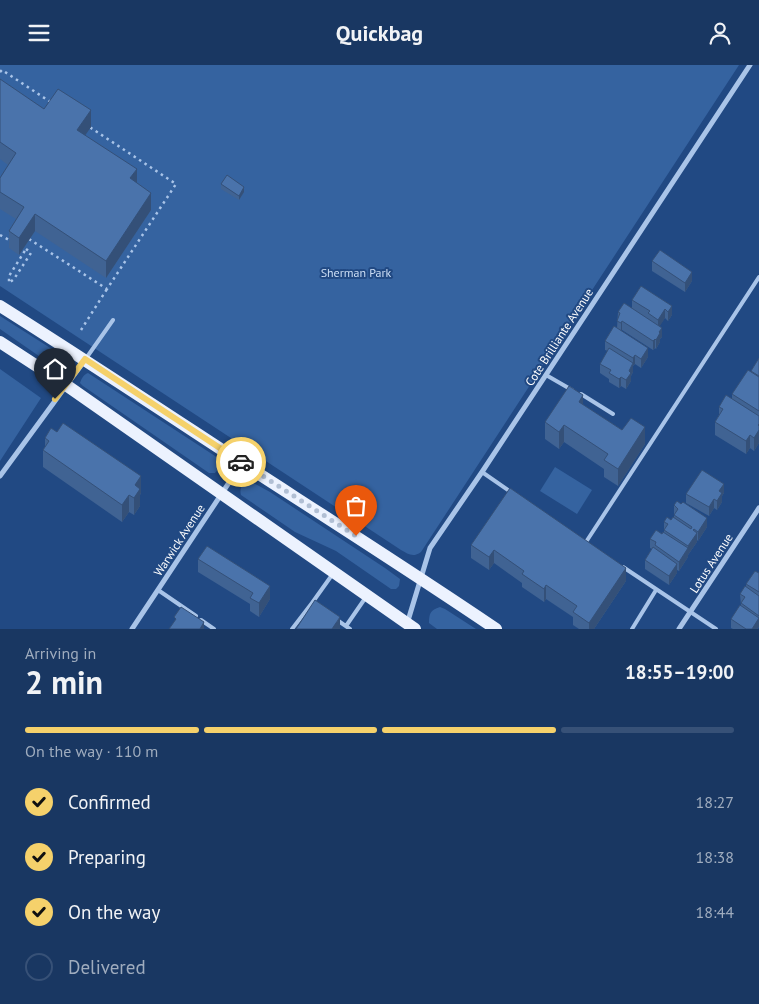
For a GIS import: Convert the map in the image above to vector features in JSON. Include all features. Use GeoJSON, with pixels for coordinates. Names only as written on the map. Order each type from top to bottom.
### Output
{"type":"FeatureCollection","features":[{"type":"Feature","properties":{"kind":"main road"},"geometry":{"type":"LineString","coordinates":[[0,306],[85,359],[496,629]]}},
{"type":"Feature","properties":{"kind":"main road"},"geometry":{"type":"LineString","coordinates":[[0,342],[66,385],[409,627]]}},
{"type":"Feature","properties":{"kind":"street","name":"Cote Brilliante Avenue"},"geometry":{"type":"LineString","coordinates":[[409,627],[430,548],[750,65]]}},
{"type":"Feature","properties":{"kind":"street"},"geometry":{"type":"LineString","coordinates":[[0,476],[85,359]]}},
{"type":"Feature","properties":{"kind":"street","name":"Warwick Avenue"},"geometry":{"type":"LineString","coordinates":[[132,629],[242,463]]}},
{"type":"Feature","properties":{"kind":"street","name":"Lotus Avenue"},"geometry":{"type":"LineString","coordinates":[[679,629],[759,508]]}},
{"type":"Feature","properties":{"kind":"lane"},"geometry":{"type":"LineString","coordinates":[[586,542],[759,277]]}},
{"type":"Feature","properties":{"kind":"lane"},"geometry":{"type":"LineString","coordinates":[[85,359],[113,320]]}},
{"type":"Feature","properties":{"kind":"lane"},"geometry":{"type":"LineString","coordinates":[[546,375],[613,414]]}},
{"type":"Feature","properties":{"kind":"lane"},"geometry":{"type":"LineString","coordinates":[[482,472],[514,493]]}},
{"type":"Feature","properties":{"kind":"lane"},"geometry":{"type":"LineString","coordinates":[[578,537],[594,547]]}},
{"type":"Feature","properties":{"kind":"lane"},"geometry":{"type":"LineString","coordinates":[[617,563],[716,629]]}},
{"type":"Feature","properties":{"kind":"lane"},"geometry":{"type":"LineString","coordinates":[[292,629],[334,573]]}},
{"type":"Feature","properties":{"kind":"lane"},"geometry":{"type":"LineString","coordinates":[[158,590],[214,629]]}},
{"type":"Feature","properties":{"kind":"lane"},"geometry":{"type":"LineString","coordinates":[[632,629],[656,590]]}},
{"type":"Feature","properties":{"kind":"lane"},"geometry":{"type":"LineString","coordinates":[[333,617],[348,628],[367,596]]}},
{"type":"Feature","properties":{"kind":"lane"},"geometry":{"type":"LineString","coordinates":[[312,603],[319,608]]}},
{"type":"Feature","properties":{"kind":"path"},"geometry":{"type":"LineString","coordinates":[[0,72],[2,69],[55,105]]}},
{"type":"Feature","properties":{"kind":"path"},"geometry":{"type":"LineString","coordinates":[[81,330],[176,184],[82,123]]}},
{"type":"Feature","properties":{"kind":"path"},"geometry":{"type":"LineString","coordinates":[[0,235],[11,241]]}},
{"type":"Feature","properties":{"kind":"path"},"geometry":{"type":"LineString","coordinates":[[29,239],[107,289]]}},
{"type":"Feature","properties":{"kind":"path"},"geometry":{"type":"LineString","coordinates":[[26,249],[31,253],[26,259],[14,279],[9,283],[9,276],[26,249]]}},
{"type":"Feature","properties":{"kind":"green space","name":"Sherman Park"},"geometry":{"type":"Polygon","coordinates":[[[0,65],[739,65],[421,552],[413,555],[401,550],[0,286],[0,65]]]}},
{"type":"Feature","properties":{"kind":"green space"},"geometry":{"type":"Polygon","coordinates":[[[0,316],[55,351],[53,354],[55,356],[59,353],[59,360],[53,364],[49,363],[0,329],[0,316]]]}},
{"type":"Feature","properties":{"kind":"green space"},"geometry":{"type":"Polygon","coordinates":[[[0,369],[41,398],[0,461],[0,369]]]}},
{"type":"Feature","properties":{"kind":"green space"},"geometry":{"type":"Polygon","coordinates":[[[88,373],[215,456],[219,460],[219,467],[215,473],[209,473],[83,386],[80,383],[88,373]]]}},
{"type":"Feature","properties":{"kind":"green space"},"geometry":{"type":"Polygon","coordinates":[[[555,467],[592,490],[577,514],[540,491],[555,467]]]}},
{"type":"Feature","properties":{"kind":"green space"},"geometry":{"type":"Polygon","coordinates":[[[248,480],[270,492],[385,568],[400,579],[399,586],[396,589],[391,589],[336,551],[295,532],[241,495],[242,486],[248,480]]]}},
{"type":"Feature","properties":{"kind":"green space"},"geometry":{"type":"Polygon","coordinates":[[[440,607],[476,629],[437,629],[429,623],[429,617],[432,611],[440,607]]]}},
{"type":"Feature","properties":{"kind":"building"},"geometry":{"type":"Polygon","coordinates":[[[0,79],[44,109],[58,89],[91,110],[77,130],[137,169],[130,178],[151,193],[106,261],[35,214],[19,238],[9,231],[24,207],[0,192],[0,178],[16,153],[0,142],[0,79]]]}},
{"type":"Feature","properties":{"kind":"building"},"geometry":{"type":"Polygon","coordinates":[[[227,175],[244,187],[239,196],[221,184],[227,175]]]}},
{"type":"Feature","properties":{"kind":"building"},"geometry":{"type":"Polygon","coordinates":[[[660,250],[692,272],[685,283],[652,261],[660,250]]]}},
{"type":"Feature","properties":{"kind":"building"},"geometry":{"type":"Polygon","coordinates":[[[641,286],[672,306],[668,312],[665,309],[658,320],[648,313],[650,311],[632,300],[641,286]]]}},
{"type":"Feature","properties":{"kind":"building"},"geometry":{"type":"Polygon","coordinates":[[[624,303],[662,328],[656,340],[653,341],[622,321],[621,323],[617,321],[620,313],[618,312],[624,303]]]}},
{"type":"Feature","properties":{"kind":"building"},"geometry":{"type":"Polygon","coordinates":[[[614,326],[648,348],[641,359],[635,355],[633,358],[605,341],[614,326]]]}},
{"type":"Feature","properties":{"kind":"building"},"geometry":{"type":"Polygon","coordinates":[[[609,348],[633,363],[629,371],[631,373],[626,380],[621,377],[619,379],[609,373],[611,370],[600,364],[609,348]]]}},
{"type":"Feature","properties":{"kind":"building"},"geometry":{"type":"Polygon","coordinates":[[[759,358],[759,376],[751,371],[759,358]]]}},
{"type":"Feature","properties":{"kind":"building"},"geometry":{"type":"Polygon","coordinates":[[[748,370],[759,377],[759,411],[732,394],[748,370]]]}},
{"type":"Feature","properties":{"kind":"building"},"geometry":{"type":"Polygon","coordinates":[[[569,386],[583,395],[579,402],[622,430],[631,418],[645,427],[618,469],[604,460],[608,454],[564,425],[559,432],[545,422],[569,386]]]}},
{"type":"Feature","properties":{"kind":"building"},"geometry":{"type":"Polygon","coordinates":[[[726,395],[759,416],[759,430],[754,438],[750,435],[746,441],[715,422],[723,409],[719,407],[726,395]]]}},
{"type":"Feature","properties":{"kind":"building"},"geometry":{"type":"Polygon","coordinates":[[[63,423],[141,476],[135,485],[140,489],[134,498],[129,495],[122,505],[43,450],[49,441],[45,438],[51,428],[57,432],[63,423]]]}},
{"type":"Feature","properties":{"kind":"building"},"geometry":{"type":"Polygon","coordinates":[[[702,470],[724,484],[719,491],[722,493],[717,501],[714,499],[709,507],[686,494],[702,470]]]}},
{"type":"Feature","properties":{"kind":"building"},"geometry":{"type":"Polygon","coordinates":[[[510,488],[626,568],[589,623],[573,612],[577,606],[546,585],[544,589],[522,574],[524,571],[494,550],[489,557],[471,545],[510,488]]]}},
{"type":"Feature","properties":{"kind":"building"},"geometry":{"type":"Polygon","coordinates":[[[677,501],[681,504],[683,502],[707,518],[698,532],[693,530],[697,533],[688,546],[664,530],[668,524],[664,522],[667,517],[671,520],[673,517],[691,529],[692,527],[674,515],[678,509],[674,505],[677,501]]]}},
{"type":"Feature","properties":{"kind":"building"},"geometry":{"type":"Polygon","coordinates":[[[656,530],[662,534],[663,532],[688,548],[679,562],[655,545],[656,542],[650,539],[656,530]]]}},
{"type":"Feature","properties":{"kind":"building"},"geometry":{"type":"Polygon","coordinates":[[[207,546],[270,586],[259,603],[250,598],[253,593],[198,559],[207,546]]]}},
{"type":"Feature","properties":{"kind":"building"},"geometry":{"type":"Polygon","coordinates":[[[653,547],[677,564],[669,576],[645,560],[653,547]]]}},
{"type":"Feature","properties":{"kind":"building"},"geometry":{"type":"Polygon","coordinates":[[[755,571],[759,573],[759,592],[746,584],[755,571]]]}},
{"type":"Feature","properties":{"kind":"building"},"geometry":{"type":"Polygon","coordinates":[[[745,586],[759,596],[759,616],[741,603],[745,597],[740,594],[745,586]]]}},
{"type":"Feature","properties":{"kind":"building"},"geometry":{"type":"Polygon","coordinates":[[[315,600],[340,617],[332,629],[296,629],[315,600]]]}},
{"type":"Feature","properties":{"kind":"building"},"geometry":{"type":"Polygon","coordinates":[[[740,605],[759,618],[752,629],[746,629],[731,619],[740,605]]]}},
{"type":"Feature","properties":{"kind":"building"},"geometry":{"type":"Polygon","coordinates":[[[181,607],[204,622],[200,629],[169,629],[181,607]]]}},
{"type":"Feature","properties":{"kind":"way so far"},"geometry":{"type":"LineString","coordinates":[[241,462],[356,536]]}},
{"type":"Feature","properties":{"kind":"route"},"geometry":{"type":"LineString","coordinates":[[55,399],[85,359],[241,462]]}}]}
